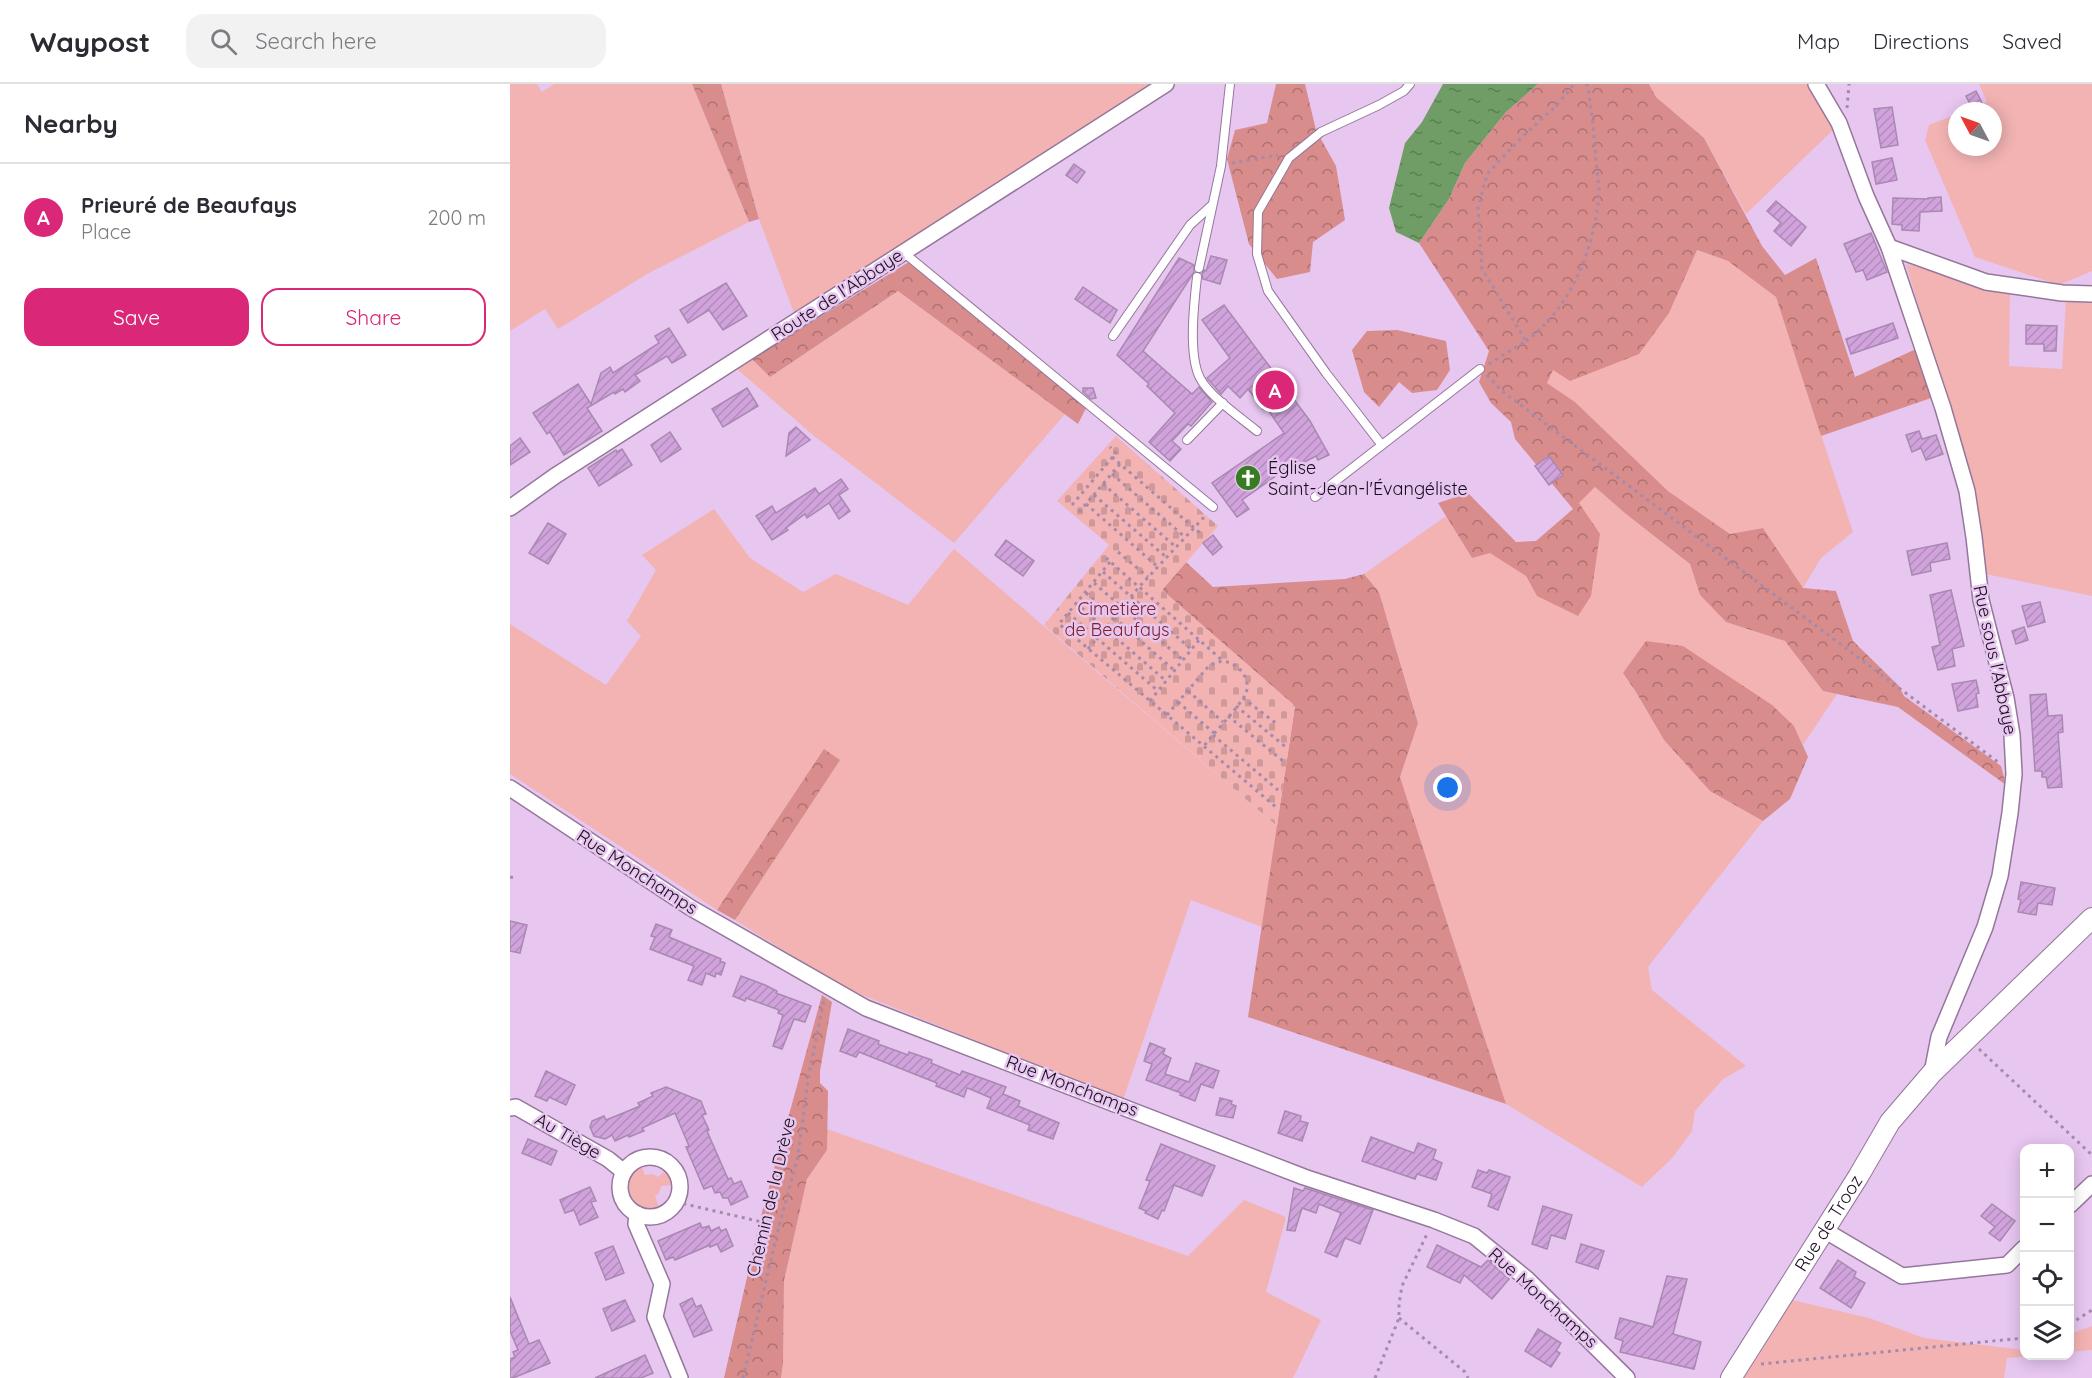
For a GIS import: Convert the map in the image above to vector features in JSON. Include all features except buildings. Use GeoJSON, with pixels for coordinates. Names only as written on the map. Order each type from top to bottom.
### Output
{"type":"FeatureCollection","features":[{"type":"Feature","properties":{"kind":"street","name":"Route de l'Abbaye"},"geometry":{"type":"LineString","coordinates":[[510,508],[555,476],[1166,84]]}},
{"type":"Feature","properties":{"kind":"street","name":"Rue sous l'Abbaye"},"geometry":{"type":"LineString","coordinates":[[1816,84],[1839,123],[1866,196],[1889,248],[1943,408],[1967,491],[1981,600],[2006,698],[2012,735],[2014,774],[2000,876],[1986,927],[1939,1037],[1932,1073]]}},
{"type":"Feature","properties":{"kind":"street"},"geometry":{"type":"LineString","coordinates":[[1889,248],[1986,282],[2062,293],[2092,294]]}},
{"type":"Feature","properties":{"kind":"street","name":"Rue Monchamps"},"geometry":{"type":"LineString","coordinates":[[516,794],[691,908],[866,1008],[1304,1176],[1474,1236],[1527,1279],[1627,1378]]}},
{"type":"Feature","properties":{"kind":"street","name":"Rue de Trooz"},"geometry":{"type":"LineString","coordinates":[[1735,1372],[1890,1122],[1932,1073],[2092,918]]}},
{"type":"Feature","properties":{"kind":"street","name":"Au Tiège"},"geometry":{"type":"LineString","coordinates":[[510,1108],[516,1107],[608,1159],[624,1172]]}},
{"type":"Feature","properties":{"kind":"street"},"geometry":{"type":"LineString","coordinates":[[646,1156],[660,1158],[672,1166],[679,1178],[680,1192],[676,1202],[664,1214],[650,1217],[637,1214],[627,1207],[621,1196],[620,1184],[624,1172],[633,1161],[646,1156]]}},
{"type":"Feature","properties":{"kind":"street"},"geometry":{"type":"LineString","coordinates":[[2074,1201],[2092,1184]]}},
{"type":"Feature","properties":{"kind":"street"},"geometry":{"type":"LineString","coordinates":[[637,1214],[636,1224],[662,1284],[655,1317],[680,1378]]}},
{"type":"Feature","properties":{"kind":"street"},"geometry":{"type":"LineString","coordinates":[[1824,1230],[1902,1276],[2007,1265],[2021,1252]]}},
{"type":"Feature","properties":{"kind":"lane"},"geometry":{"type":"LineString","coordinates":[[1199,268],[1221,166],[1230,84]]}},
{"type":"Feature","properties":{"kind":"lane"},"geometry":{"type":"LineString","coordinates":[[1381,444],[1326,373],[1268,291],[1257,255],[1258,212],[1289,158],[1321,132],[1379,105],[1404,91],[1410,84]]}},
{"type":"Feature","properties":{"kind":"lane"},"geometry":{"type":"LineString","coordinates":[[1113,336],[1190,225],[1211,206]]}},
{"type":"Feature","properties":{"kind":"lane"},"geometry":{"type":"LineString","coordinates":[[903,252],[1213,507]]}},
{"type":"Feature","properties":{"kind":"lane"},"geometry":{"type":"LineString","coordinates":[[1197,277],[1192,316],[1196,368],[1200,380],[1223,403],[1257,431]]}},
{"type":"Feature","properties":{"kind":"lane"},"geometry":{"type":"LineString","coordinates":[[1315,497],[1480,369]]}},
{"type":"Feature","properties":{"kind":"lane"},"geometry":{"type":"LineString","coordinates":[[1187,440],[1223,403]]}},
{"type":"Feature","properties":{"kind":"path"},"geometry":{"type":"LineString","coordinates":[[1526,340],[1482,269],[1478,208],[1487,174],[1558,104],[1574,84]]}},
{"type":"Feature","properties":{"kind":"path"},"geometry":{"type":"LineString","coordinates":[[1587,84],[1599,192],[1592,234],[1566,298],[1542,329],[1480,369],[1502,391],[2014,774]]}},
{"type":"Feature","properties":{"kind":"path"},"geometry":{"type":"LineString","coordinates":[[1221,166],[1279,155],[1289,158]]}},
{"type":"Feature","properties":{"kind":"path"},"geometry":{"type":"LineString","coordinates":[[1072,505],[1116,453],[1110,447]]}},
{"type":"Feature","properties":{"kind":"path"},"geometry":{"type":"LineString","coordinates":[[1112,458],[1200,533]]}},
{"type":"Feature","properties":{"kind":"path"},"geometry":{"type":"LineString","coordinates":[[1078,512],[1120,465]]}},
{"type":"Feature","properties":{"kind":"path"},"geometry":{"type":"LineString","coordinates":[[1112,474],[1185,537]]}},
{"type":"Feature","properties":{"kind":"path"},"geometry":{"type":"LineString","coordinates":[[1103,484],[1176,547]]}},
{"type":"Feature","properties":{"kind":"path"},"geometry":{"type":"LineString","coordinates":[[1094,495],[1166,557]]}},
{"type":"Feature","properties":{"kind":"path"},"geometry":{"type":"LineString","coordinates":[[1086,504],[1158,567]]}},
{"type":"Feature","properties":{"kind":"path"},"geometry":{"type":"LineString","coordinates":[[1088,649],[1139,586],[1213,507]]}},
{"type":"Feature","properties":{"kind":"path"},"geometry":{"type":"LineString","coordinates":[[1118,552],[1148,577]]}},
{"type":"Feature","properties":{"kind":"path"},"geometry":{"type":"LineString","coordinates":[[1106,558],[1223,661],[1240,669],[1246,677],[1246,693],[1243,698],[1204,746]]}},
{"type":"Feature","properties":{"kind":"path"},"geometry":{"type":"LineString","coordinates":[[1110,562],[1059,624],[1276,807]]}},
{"type":"Feature","properties":{"kind":"path"},"geometry":{"type":"LineString","coordinates":[[1102,572],[1192,650]]}},
{"type":"Feature","properties":{"kind":"path"},"geometry":{"type":"LineString","coordinates":[[1094,582],[1183,660]]}},
{"type":"Feature","properties":{"kind":"path"},"geometry":{"type":"LineString","coordinates":[[1085,593],[1175,671]]}},
{"type":"Feature","properties":{"kind":"path"},"geometry":{"type":"LineString","coordinates":[[1076,603],[1166,681]]}},
{"type":"Feature","properties":{"kind":"path"},"geometry":{"type":"LineString","coordinates":[[1068,613],[1158,691]]}},
{"type":"Feature","properties":{"kind":"path"},"geometry":{"type":"LineString","coordinates":[[1150,701],[1199,640]]}},
{"type":"Feature","properties":{"kind":"path"},"geometry":{"type":"LineString","coordinates":[[1167,715],[1208,667],[1215,662],[1223,661]]}},
{"type":"Feature","properties":{"kind":"path"},"geometry":{"type":"LineString","coordinates":[[1188,691],[1224,722]]}},
{"type":"Feature","properties":{"kind":"path"},"geometry":{"type":"LineString","coordinates":[[1243,698],[1277,724]]}},
{"type":"Feature","properties":{"kind":"path"},"geometry":{"type":"LineString","coordinates":[[1178,702],[1278,790]]}},
{"type":"Feature","properties":{"kind":"path"},"geometry":{"type":"LineString","coordinates":[[1236,706],[1287,748]]}},
{"type":"Feature","properties":{"kind":"path"},"geometry":{"type":"LineString","coordinates":[[1228,716],[1283,761]]}},
{"type":"Feature","properties":{"kind":"path"},"geometry":{"type":"LineString","coordinates":[[510,878],[517,878]]}},
{"type":"Feature","properties":{"kind":"path","name":"Chemin de la Drève"},"geometry":{"type":"LineString","coordinates":[[743,1378],[798,1156],[808,1080],[827,986]]}},
{"type":"Feature","properties":{"kind":"path"},"geometry":{"type":"LineString","coordinates":[[1984,1042],[1976,1049],[2092,1155]]}},
{"type":"Feature","properties":{"kind":"path"},"geometry":{"type":"LineString","coordinates":[[676,1202],[779,1226]]}},
{"type":"Feature","properties":{"kind":"path"},"geometry":{"type":"LineString","coordinates":[[1375,1378],[1399,1318],[1402,1286],[1434,1220]]}},
{"type":"Feature","properties":{"kind":"path"},"geometry":{"type":"LineString","coordinates":[[2074,1321],[2092,1310]]}},
{"type":"Feature","properties":{"kind":"path"},"geometry":{"type":"LineString","coordinates":[[1399,1318],[1465,1372],[1468,1378]]}},
{"type":"Feature","properties":{"kind":"path"},"geometry":{"type":"LineString","coordinates":[[1735,1372],[2020,1339]]}},
{"type":"Feature","properties":{"kind":"green space"},"geometry":{"type":"Polygon","coordinates":[[[510,84],[537,84],[542,92],[554,84],[692,84],[749,222],[647,274],[558,329],[545,309],[510,331],[510,84]]]}},
{"type":"Feature","properties":{"kind":"green space"},"geometry":{"type":"Polygon","coordinates":[[[692,84],[721,84],[759,219],[749,222],[692,84]]]}},
{"type":"Feature","properties":{"kind":"green space"},"geometry":{"type":"Polygon","coordinates":[[[721,84],[1151,84],[794,313],[759,219],[721,84]]]}},
{"type":"Feature","properties":{"kind":"green space"},"geometry":{"type":"Polygon","coordinates":[[[1276,84],[1305,84],[1316,130],[1336,166],[1345,220],[1313,242],[1310,272],[1277,279],[1249,244],[1227,159],[1235,130],[1267,123],[1276,84]]]}},
{"type":"Feature","properties":{"kind":"green space"},"geometry":{"type":"Polygon","coordinates":[[[1538,84],[1649,84],[1656,97],[1704,138],[1762,246],[1785,275],[1816,258],[1855,377],[1916,349],[1931,398],[1821,436],[1776,297],[1728,261],[1697,250],[1669,313],[1639,354],[1570,381],[1553,370],[1547,383],[1575,402],[1668,491],[1730,534],[1763,528],[1803,588],[1836,591],[1853,641],[1899,686],[1904,696],[2001,766],[2006,785],[1898,707],[1823,691],[1785,641],[1726,622],[1700,595],[1690,564],[1595,487],[1579,503],[1600,534],[1591,596],[1578,616],[1537,596],[1526,576],[1490,553],[1472,558],[1438,503],[1468,493],[1516,542],[1536,541],[1573,509],[1515,439],[1511,422],[1491,403],[1479,382],[1489,351],[1419,243],[1449,199],[1465,163],[1506,112],[1538,84]]]}},
{"type":"Feature","properties":{"kind":"green space"},"geometry":{"type":"Polygon","coordinates":[[[1649,84],[1811,84],[1833,130],[1746,214],[1704,138],[1656,97],[1649,84]]]}},
{"type":"Feature","properties":{"kind":"green space"},"geometry":{"type":"Polygon","coordinates":[[[1979,84],[2092,84],[2092,271],[2059,285],[1975,257],[1925,140],[1929,125],[1948,118],[1948,156],[2002,156],[2002,102],[1987,102],[1979,84]]]}},
{"type":"Feature","properties":{"kind":"green space"},"geometry":{"type":"Polygon","coordinates":[[[1696,250],[1728,261],[1776,297],[1853,532],[1821,558],[1803,588],[1763,528],[1730,534],[1668,491],[1575,402],[1547,383],[1553,370],[1669,313],[1696,250]]]}},
{"type":"Feature","properties":{"kind":"green space"},"geometry":{"type":"Polygon","coordinates":[[[912,260],[1086,408],[1078,424],[898,291],[770,377],[752,359],[912,260]]]}},
{"type":"Feature","properties":{"kind":"green space"},"geometry":{"type":"Polygon","coordinates":[[[1906,264],[2010,292],[2009,366],[2062,369],[2066,299],[2092,300],[2092,596],[1981,573],[1960,448],[1906,264]]]}},
{"type":"Feature","properties":{"kind":"green space"},"geometry":{"type":"Polygon","coordinates":[[[898,291],[1065,414],[954,543],[813,435],[737,369],[752,359],[770,377],[898,291]]]}},
{"type":"Feature","properties":{"kind":"green space"},"geometry":{"type":"Polygon","coordinates":[[[1397,330],[1446,341],[1450,370],[1437,390],[1412,393],[1399,382],[1379,407],[1364,392],[1352,350],[1367,331],[1397,330]]]}},
{"type":"Feature","properties":{"kind":"green space","name":"Cimetière de Beaufays"},"geometry":{"type":"Polygon","coordinates":[[[1116,436],[1218,526],[1162,590],[1295,706],[1277,826],[1044,625],[1109,545],[1057,501],[1116,436]]]}},
{"type":"Feature","properties":{"kind":"green space"},"geometry":{"type":"Polygon","coordinates":[[[1595,487],[1690,564],[1700,595],[1726,622],[1785,641],[1823,691],[1837,694],[1803,745],[1794,726],[1623,673],[1664,740],[1710,791],[1763,821],[1648,967],[1652,990],[1746,1066],[1723,1079],[1695,1111],[1692,1131],[1673,1157],[1642,1187],[1506,1104],[1400,777],[1418,722],[1379,592],[1364,574],[1446,516],[1472,558],[1490,552],[1526,576],[1537,596],[1579,503],[1595,487]]]}},
{"type":"Feature","properties":{"kind":"green space"},"geometry":{"type":"Polygon","coordinates":[[[714,509],[750,558],[803,592],[836,574],[908,605],[954,549],[1277,826],[1262,927],[1191,900],[1123,1100],[840,986],[735,920],[839,760],[824,750],[717,910],[510,774],[510,624],[606,685],[641,636],[627,621],[656,570],[642,555],[714,509]]]}},
{"type":"Feature","properties":{"kind":"green space"},"geometry":{"type":"Polygon","coordinates":[[[1186,562],[1213,587],[1345,579],[1364,574],[1379,592],[1418,723],[1400,777],[1506,1104],[1248,1017],[1295,706],[1162,590],[1186,562]]]}},
{"type":"Feature","properties":{"kind":"green space"},"geometry":{"type":"Polygon","coordinates":[[[1646,641],[1683,646],[1772,705],[1794,726],[1808,757],[1790,799],[1763,821],[1710,791],[1664,740],[1623,673],[1646,641]]]}},
{"type":"Feature","properties":{"kind":"green space"},"geometry":{"type":"Polygon","coordinates":[[[824,749],[840,760],[735,920],[717,910],[824,749]]]}},
{"type":"Feature","properties":{"kind":"green space"},"geometry":{"type":"Polygon","coordinates":[[[822,995],[832,1002],[820,1071],[820,1083],[828,1091],[827,1150],[807,1179],[784,1281],[781,1378],[724,1378],[761,1216],[822,995]]]}},
{"type":"Feature","properties":{"kind":"green space"},"geometry":{"type":"Polygon","coordinates":[[[827,1129],[1188,1256],[1244,1200],[1286,1217],[1266,1292],[1321,1320],[1293,1378],[781,1378],[784,1281],[807,1179],[827,1150],[827,1129]]]}},
{"type":"Feature","properties":{"kind":"green space"},"geometry":{"type":"Polygon","coordinates":[[[641,1164],[645,1175],[653,1174],[658,1177],[666,1170],[671,1177],[673,1185],[661,1186],[659,1193],[655,1196],[659,1207],[648,1209],[640,1206],[628,1194],[626,1186],[628,1178],[641,1164]]]}},
{"type":"Feature","properties":{"kind":"green space"},"geometry":{"type":"Polygon","coordinates":[[[1792,1300],[1869,1318],[1924,1338],[2020,1350],[2020,1357],[2007,1358],[2004,1378],[1742,1378],[1792,1300]]]}},
{"type":"Feature","properties":{"kind":"green space"},"geometry":{"type":"Polygon","coordinates":[[[2092,1326],[2092,1350],[2074,1352],[2074,1333],[2092,1326]]]}},
{"type":"Feature","properties":{"kind":"water"},"geometry":{"type":"Polygon","coordinates":[[[1443,84],[1538,84],[1506,112],[1465,163],[1449,199],[1419,243],[1396,232],[1389,208],[1405,143],[1422,122],[1443,84]]]}},
{"type":"Feature","properties":{"kind":"place","name":"Prieuré de Beaufays"},"geometry":{"type":"Point","coordinates":[1275,390]}},
{"type":"Feature","properties":{"kind":"place","name":"Église Saint-Jean-l'Évangéliste"},"geometry":{"type":"Point","coordinates":[1248,478]}}]}
